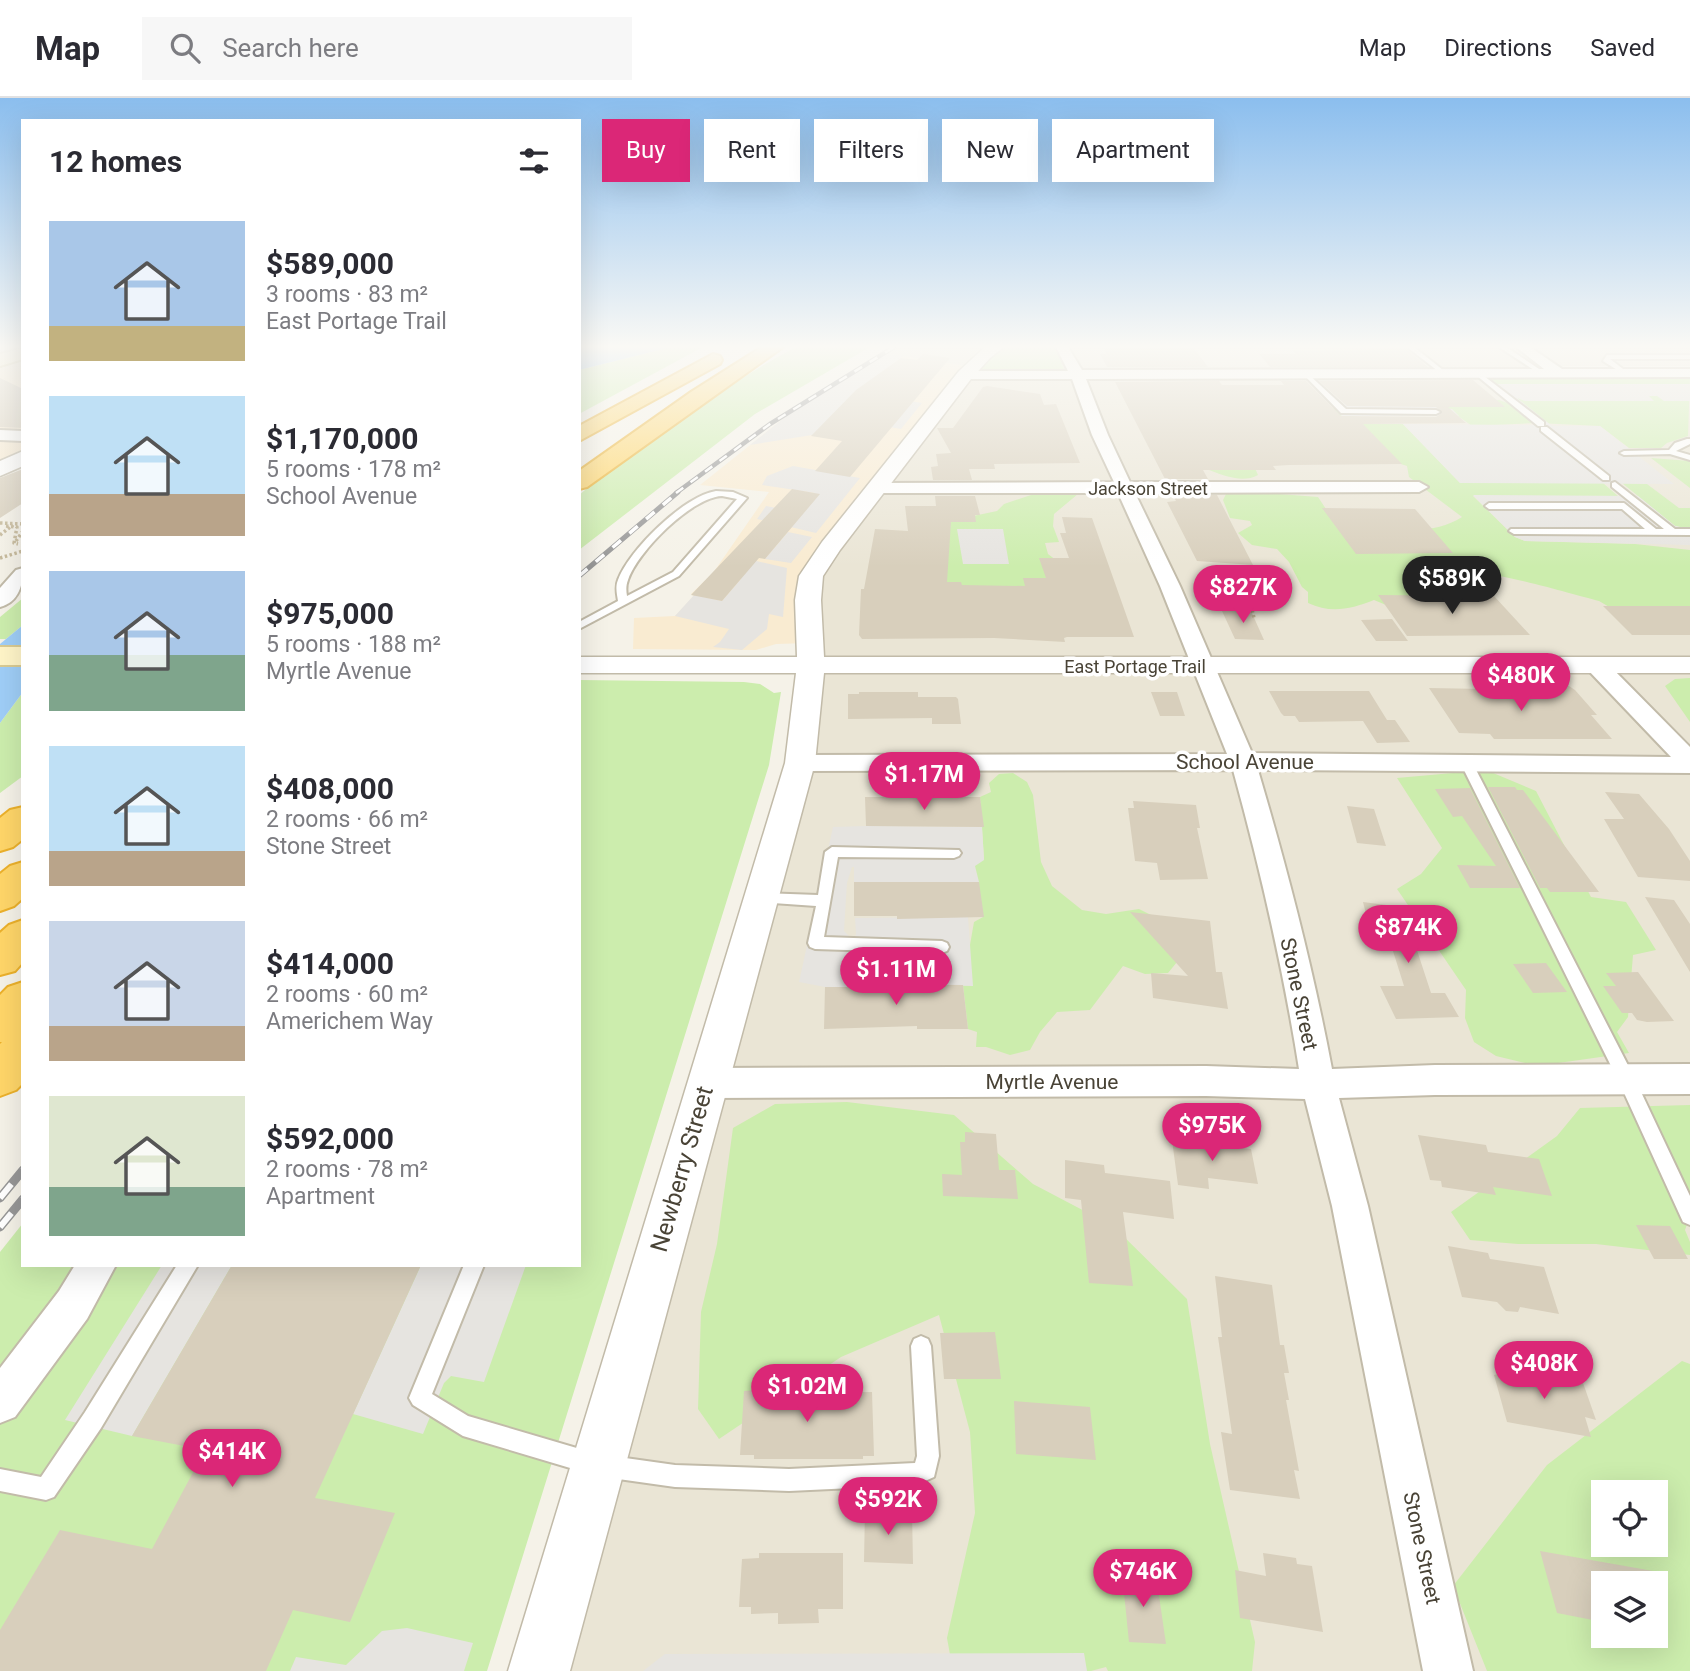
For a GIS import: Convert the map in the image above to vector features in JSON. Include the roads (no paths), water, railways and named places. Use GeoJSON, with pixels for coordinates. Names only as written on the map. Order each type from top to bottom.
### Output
{"type":"FeatureCollection","features":[{"type":"Feature","properties":{"kind":"highway"},"geometry":{"type":"LineString","coordinates":[[581,432],[603,420]]}},
{"type":"Feature","properties":{"kind":"highway"},"geometry":{"type":"LineString","coordinates":[[581,458],[639,420]]}},
{"type":"Feature","properties":{"kind":"highway"},"geometry":{"type":"LineString","coordinates":[[581,481],[664,420]]}},
{"type":"Feature","properties":{"kind":"highway"},"geometry":{"type":"LineString","coordinates":[[0,809],[21,793]]}},
{"type":"Feature","properties":{"kind":"highway"},"geometry":{"type":"LineString","coordinates":[[0,838],[21,821]]}},
{"type":"Feature","properties":{"kind":"highway"},"geometry":{"type":"LineString","coordinates":[[0,896],[21,878]]}},
{"type":"Feature","properties":{"kind":"highway"},"geometry":{"type":"LineString","coordinates":[[0,959],[21,938]]}},
{"type":"Feature","properties":{"kind":"highway"},"geometry":{"type":"LineString","coordinates":[[0,1024],[21,1002]]}},
{"type":"Feature","properties":{"kind":"highway"},"geometry":{"type":"LineString","coordinates":[[0,1076],[21,1052]]}},
{"type":"Feature","properties":{"kind":"main road"},"geometry":{"type":"LineString","coordinates":[[0,656],[21,656]]}},
{"type":"Feature","properties":{"kind":"street","name":"Newberry Street"},"geometry":{"type":"LineString","coordinates":[[538,1671],[800,763],[811,665],[808,600],[814,569],[930,420]]}},
{"type":"Feature","properties":{"kind":"street","name":"Stone Street"},"geometry":{"type":"LineString","coordinates":[[1095,420],[1204,666],[1243,762],[1303,998],[1318,1084],[1350,1206],[1448,1671]]}},
{"type":"Feature","properties":{"kind":"street"},"geometry":{"type":"LineString","coordinates":[[0,435],[21,436]]}},
{"type":"Feature","properties":{"kind":"street"},"geometry":{"type":"LineString","coordinates":[[0,470],[21,458]]}},
{"type":"Feature","properties":{"kind":"street","name":"Jackson Street"},"geometry":{"type":"LineString","coordinates":[[878,488],[1419,488]]}},
{"type":"Feature","properties":{"kind":"street"},"geometry":{"type":"LineString","coordinates":[[0,601],[21,576]]}},
{"type":"Feature","properties":{"kind":"street","name":"East Portage Trail"},"geometry":{"type":"LineString","coordinates":[[591,665],[1690,665]]}},
{"type":"Feature","properties":{"kind":"street"},"geometry":{"type":"LineString","coordinates":[[1596,665],[1690,764]]}},
{"type":"Feature","properties":{"kind":"street","name":"School Avenue"},"geometry":{"type":"LineString","coordinates":[[800,763],[1690,764]]}},
{"type":"Feature","properties":{"kind":"street","name":"Myrtle Avenue"},"geometry":{"type":"LineString","coordinates":[[708,1083],[1318,1084],[1435,1080],[1690,1079]]}},
{"type":"Feature","properties":{"kind":"street"},"geometry":{"type":"LineString","coordinates":[[0,1402],[73,1306],[96,1267]]}},
{"type":"Feature","properties":{"kind":"lane"},"geometry":{"type":"LineString","coordinates":[[1536,420],[1606,478]]}},
{"type":"Feature","properties":{"kind":"lane"},"geometry":{"type":"LineString","coordinates":[[1671,452],[1678,445],[1690,441]]}},
{"type":"Feature","properties":{"kind":"lane"},"geometry":{"type":"LineString","coordinates":[[1624,453],[1671,452],[1690,458]]}},
{"type":"Feature","properties":{"kind":"lane"},"geometry":{"type":"LineString","coordinates":[[1615,485],[1673,532]]}},
{"type":"Feature","properties":{"kind":"lane"},"geometry":{"type":"LineString","coordinates":[[581,625],[622,603],[676,574],[743,498],[730,493],[700,498],[661,529],[632,562],[621,582],[622,603]]}},
{"type":"Feature","properties":{"kind":"lane"},"geometry":{"type":"LineString","coordinates":[[1489,506],[1624,506],[1654,532]]}},
{"type":"Feature","properties":{"kind":"lane"},"geometry":{"type":"LineString","coordinates":[[1514,531],[1690,533]]}},
{"type":"Feature","properties":{"kind":"lane"},"geometry":{"type":"LineString","coordinates":[[1466,762],[1627,1080],[1690,1216]]}},
{"type":"Feature","properties":{"kind":"lane"},"geometry":{"type":"LineString","coordinates":[[942,947],[815,943],[832,852],[954,853]]}},
{"type":"Feature","properties":{"kind":"lane"},"geometry":{"type":"LineString","coordinates":[[760,898],[824,901]]}},
{"type":"Feature","properties":{"kind":"lane"},"geometry":{"type":"LineString","coordinates":[[0,1480],[46,1489],[93,1420],[187,1267]]}},
{"type":"Feature","properties":{"kind":"lane"},"geometry":{"type":"LineString","coordinates":[[473,1267],[420,1398],[463,1425],[597,1465],[674,1476],[789,1480],[916,1474],[926,1469],[928,1456],[921,1346]]}},
{"type":"Feature","properties":{"kind":"water"},"geometry":{"type":"Polygon","coordinates":[[[21,627],[21,695],[0,723],[0,644],[21,627]]]}},
{"type":"Feature","properties":{"kind":"railway"},"geometry":{"type":"LineString","coordinates":[[676,493],[776,420]]}},
{"type":"Feature","properties":{"kind":"railway"},"geometry":{"type":"LineString","coordinates":[[581,574],[678,492]]}},
{"type":"Feature","properties":{"kind":"railway"},"geometry":{"type":"LineString","coordinates":[[0,1198],[21,1172]]}},
{"type":"Feature","properties":{"kind":"railway"},"geometry":{"type":"LineString","coordinates":[[0,1227],[21,1201]]}}]}
